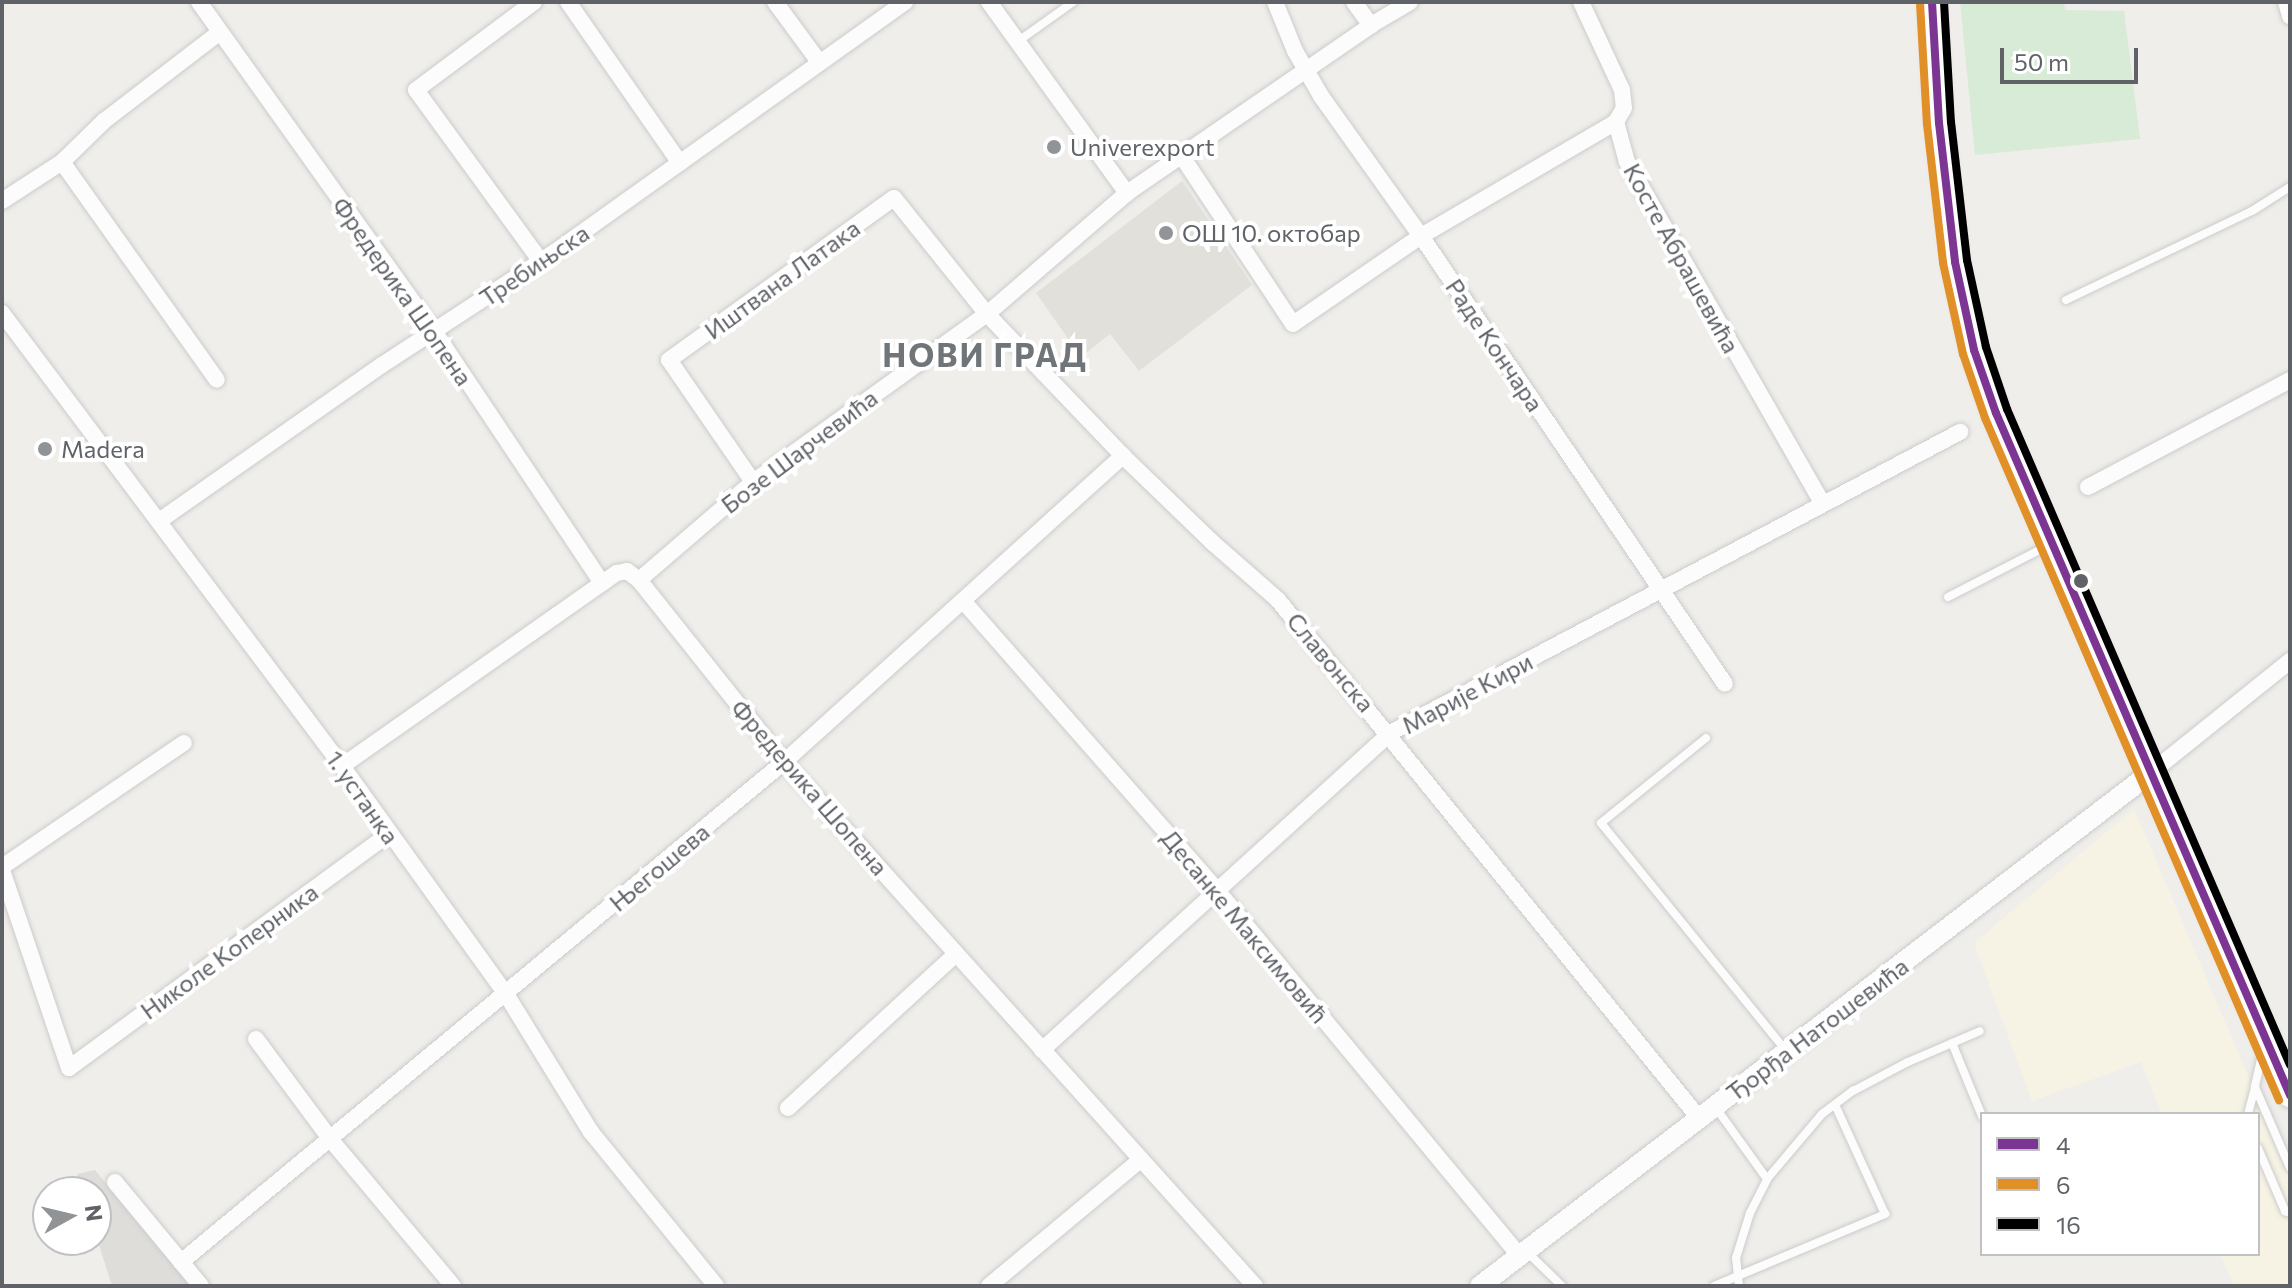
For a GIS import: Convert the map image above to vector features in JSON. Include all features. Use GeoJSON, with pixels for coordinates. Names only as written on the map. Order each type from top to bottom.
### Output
{"type":"FeatureCollection","features":[{"type":"Feature","properties":{"kind":"main road"},"geometry":{"type":"LineString","coordinates":[[1932,2],[1939,123],[1955,262],[1974,350],[1996,413],[2153,771],[2290,1095]]}},
{"type":"Feature","properties":{"kind":"street","name":"Фредерика Шопена"},"geometry":{"type":"LineString","coordinates":[[199,2],[434,331],[602,583]]}},
{"type":"Feature","properties":{"kind":"street"},"geometry":{"type":"LineString","coordinates":[[534,2],[416,90],[540,260]]}},
{"type":"Feature","properties":{"kind":"street"},"geometry":{"type":"LineString","coordinates":[[568,2],[680,163]]}},
{"type":"Feature","properties":{"kind":"street"},"geometry":{"type":"LineString","coordinates":[[775,2],[819,62]]}},
{"type":"Feature","properties":{"kind":"street","name":"Требињска"},"geometry":{"type":"LineString","coordinates":[[159,521],[680,163],[905,2]]}},
{"type":"Feature","properties":{"kind":"street"},"geometry":{"type":"LineString","coordinates":[[989,2],[1127,193]]}},
{"type":"Feature","properties":{"kind":"street","name":"Раде Кончара"},"geometry":{"type":"LineString","coordinates":[[1275,2],[1305,70],[1725,684]]}},
{"type":"Feature","properties":{"kind":"street"},"geometry":{"type":"LineString","coordinates":[[1354,2],[1371,25]]}},
{"type":"Feature","properties":{"kind":"street","name":"Бозе Шарчевића"},"geometry":{"type":"LineString","coordinates":[[639,580],[753,482],[987,314],[1127,193],[1183,158],[1371,25],[1410,2]]}},
{"type":"Feature","properties":{"kind":"street","name":"Косте Абрашевића"},"geometry":{"type":"LineString","coordinates":[[1581,2],[1622,90],[1624,108],[1616,122],[1627,162],[1822,503]]}},
{"type":"Feature","properties":{"kind":"street"},"geometry":{"type":"LineString","coordinates":[[2286,2],[2290,16]]}},
{"type":"Feature","properties":{"kind":"street"},"geometry":{"type":"LineString","coordinates":[[2,201],[62,162],[104,121],[220,32]]}},
{"type":"Feature","properties":{"kind":"street"},"geometry":{"type":"LineString","coordinates":[[1183,158],[1293,324],[1421,236],[1616,122]]}},
{"type":"Feature","properties":{"kind":"street"},"geometry":{"type":"LineString","coordinates":[[62,162],[217,380]]}},
{"type":"Feature","properties":{"kind":"street","name":"Иштвана Латака"},"geometry":{"type":"LineString","coordinates":[[753,482],[669,360],[894,198],[987,314]]}},
{"type":"Feature","properties":{"kind":"street","name":"1. устанка"},"geometry":{"type":"LineString","coordinates":[[2,313],[342,766],[506,994],[591,1132],[716,1286]]}},
{"type":"Feature","properties":{"kind":"street","name":"Славонска"},"geometry":{"type":"LineString","coordinates":[[987,314],[1123,456],[1212,542],[1278,600],[1707,1112]]}},
{"type":"Feature","properties":{"kind":"street"},"geometry":{"type":"LineString","coordinates":[[2088,487],[2290,380]]}},
{"type":"Feature","properties":{"kind":"street","name":"Марије Кири"},"geometry":{"type":"LineString","coordinates":[[1042,1050],[1390,733],[1960,432]]}},
{"type":"Feature","properties":{"kind":"street","name":"Његошева"},"geometry":{"type":"LineString","coordinates":[[181,1262],[784,762],[1123,456]]}},
{"type":"Feature","properties":{"kind":"street"},"geometry":{"type":"LineString","coordinates":[[342,766],[602,583],[627,571],[639,580]]}},
{"type":"Feature","properties":{"kind":"street","name":"Фредерика Шопена"},"geometry":{"type":"LineString","coordinates":[[639,580],[784,762],[1255,1286]]}},
{"type":"Feature","properties":{"kind":"street","name":"Десанке Максимовић"},"geometry":{"type":"LineString","coordinates":[[964,602],[1216,889],[1523,1254]]}},
{"type":"Feature","properties":{"kind":"street"},"geometry":{"type":"LineString","coordinates":[[2153,771],[2290,661]]}},
{"type":"Feature","properties":{"kind":"street"},"geometry":{"type":"LineString","coordinates":[[2,869],[184,743]]}},
{"type":"Feature","properties":{"kind":"street","name":"Ђорђа Натошевића"},"geometry":{"type":"LineString","coordinates":[[1480,1286],[2153,771]]}},
{"type":"Feature","properties":{"kind":"street","name":"Николе Коперника"},"geometry":{"type":"LineString","coordinates":[[2,869],[69,1068],[389,834]]}},
{"type":"Feature","properties":{"kind":"street"},"geometry":{"type":"LineString","coordinates":[[788,1108],[956,954]]}},
{"type":"Feature","properties":{"kind":"street"},"geometry":{"type":"LineString","coordinates":[[256,1039],[331,1140],[453,1286]]}},
{"type":"Feature","properties":{"kind":"street"},"geometry":{"type":"LineString","coordinates":[[989,1286],[1140,1160]]}},
{"type":"Feature","properties":{"kind":"street"},"geometry":{"type":"LineString","coordinates":[[115,1182],[201,1286]]}},
{"type":"Feature","properties":{"kind":"lane"},"geometry":{"type":"LineString","coordinates":[[1017,42],[1073,2]]}},
{"type":"Feature","properties":{"kind":"lane"},"geometry":{"type":"LineString","coordinates":[[2066,300],[2252,211],[2290,187]]}},
{"type":"Feature","properties":{"kind":"lane"},"geometry":{"type":"LineString","coordinates":[[1948,597],[2053,542]]}},
{"type":"Feature","properties":{"kind":"lane"},"geometry":{"type":"LineString","coordinates":[[1706,738],[1601,823],[1788,1053]]}},
{"type":"Feature","properties":{"kind":"lane"},"geometry":{"type":"LineString","coordinates":[[1738,1282],[1736,1258],[1750,1213],[1767,1179],[1822,1114],[1880,1077],[1980,1031]]}},
{"type":"Feature","properties":{"kind":"lane"},"geometry":{"type":"LineString","coordinates":[[2249,1112],[2266,1039]]}},
{"type":"Feature","properties":{"kind":"lane"},"geometry":{"type":"LineString","coordinates":[[1952,1043],[1980,1112]]}},
{"type":"Feature","properties":{"kind":"lane"},"geometry":{"type":"LineString","coordinates":[[2255,1087],[2290,1168]]}},
{"type":"Feature","properties":{"kind":"lane"},"geometry":{"type":"LineString","coordinates":[[1714,1286],[1738,1282],[1885,1214],[1835,1105]]}},
{"type":"Feature","properties":{"kind":"lane"},"geometry":{"type":"LineString","coordinates":[[1707,1112],[1767,1179]]}},
{"type":"Feature","properties":{"kind":"lane"},"geometry":{"type":"LineString","coordinates":[[2260,1153],[2285,1211],[2290,1213]]}},
{"type":"Feature","properties":{"kind":"lane"},"geometry":{"type":"LineString","coordinates":[[1523,1254],[1562,1286]]}},
{"type":"Feature","properties":{"kind":"shaded area","name":"ОШ 10. октобар"},"geometry":{"type":"Polygon","coordinates":[[[1182,181],[1252,285],[1139,371],[1110,334],[1081,357],[1036,293],[1182,181]]]}},
{"type":"Feature","properties":{"kind":"shaded area"},"geometry":{"type":"Polygon","coordinates":[[[2134,809],[2290,1174],[2290,1286],[2234,1286],[2221,1256],[2260,1256],[2260,1112],[2161,1112],[2141,1062],[2032,1101],[1974,943],[2134,809]]]}},
{"type":"Feature","properties":{"kind":"shaded area"},"geometry":{"type":"Polygon","coordinates":[[[95,1170],[100,1176],[78,1176],[95,1170]]]}},
{"type":"Feature","properties":{"kind":"shaded area"},"geometry":{"type":"Polygon","coordinates":[[[112,1191],[190,1286],[112,1286],[103,1256],[112,1256],[112,1191]]]}},
{"type":"Feature","properties":{"kind":"green space"},"geometry":{"type":"Polygon","coordinates":[[[1960,2],[2064,2],[2065,10],[2124,11],[2140,139],[1975,155],[1960,2]]]}},
{"type":"Feature","properties":{"kind":"transit line","name":"4"},"geometry":{"type":"LineString","coordinates":[[1932,2],[1939,123],[1955,262],[1974,350],[1996,413],[2290,1095]]}},
{"type":"Feature","properties":{"kind":"transit line","name":"16"},"geometry":{"type":"LineString","coordinates":[[1944,2],[1951,122],[1967,260],[1986,347],[2007,409],[2290,1065]]}},
{"type":"Feature","properties":{"kind":"transit line","name":"6"},"geometry":{"type":"LineString","coordinates":[[1920,3],[1927,124],[1943,263],[1963,354],[1985,418],[2279,1100]]}},
{"type":"Feature","properties":{"kind":"place","name":"Univerexport"},"geometry":{"type":"Point","coordinates":[1054,147]}},
{"type":"Feature","properties":{"kind":"place","name":"ОШ 10. октобар"},"geometry":{"type":"Point","coordinates":[1166,233]}},
{"type":"Feature","properties":{"kind":"place","name":"Madera"},"geometry":{"type":"Point","coordinates":[45,449]}},
{"type":"Feature","properties":{"kind":"district","name":"НОВИ ГРАД"},"geometry":{"type":"Point","coordinates":[985,354]}}]}
